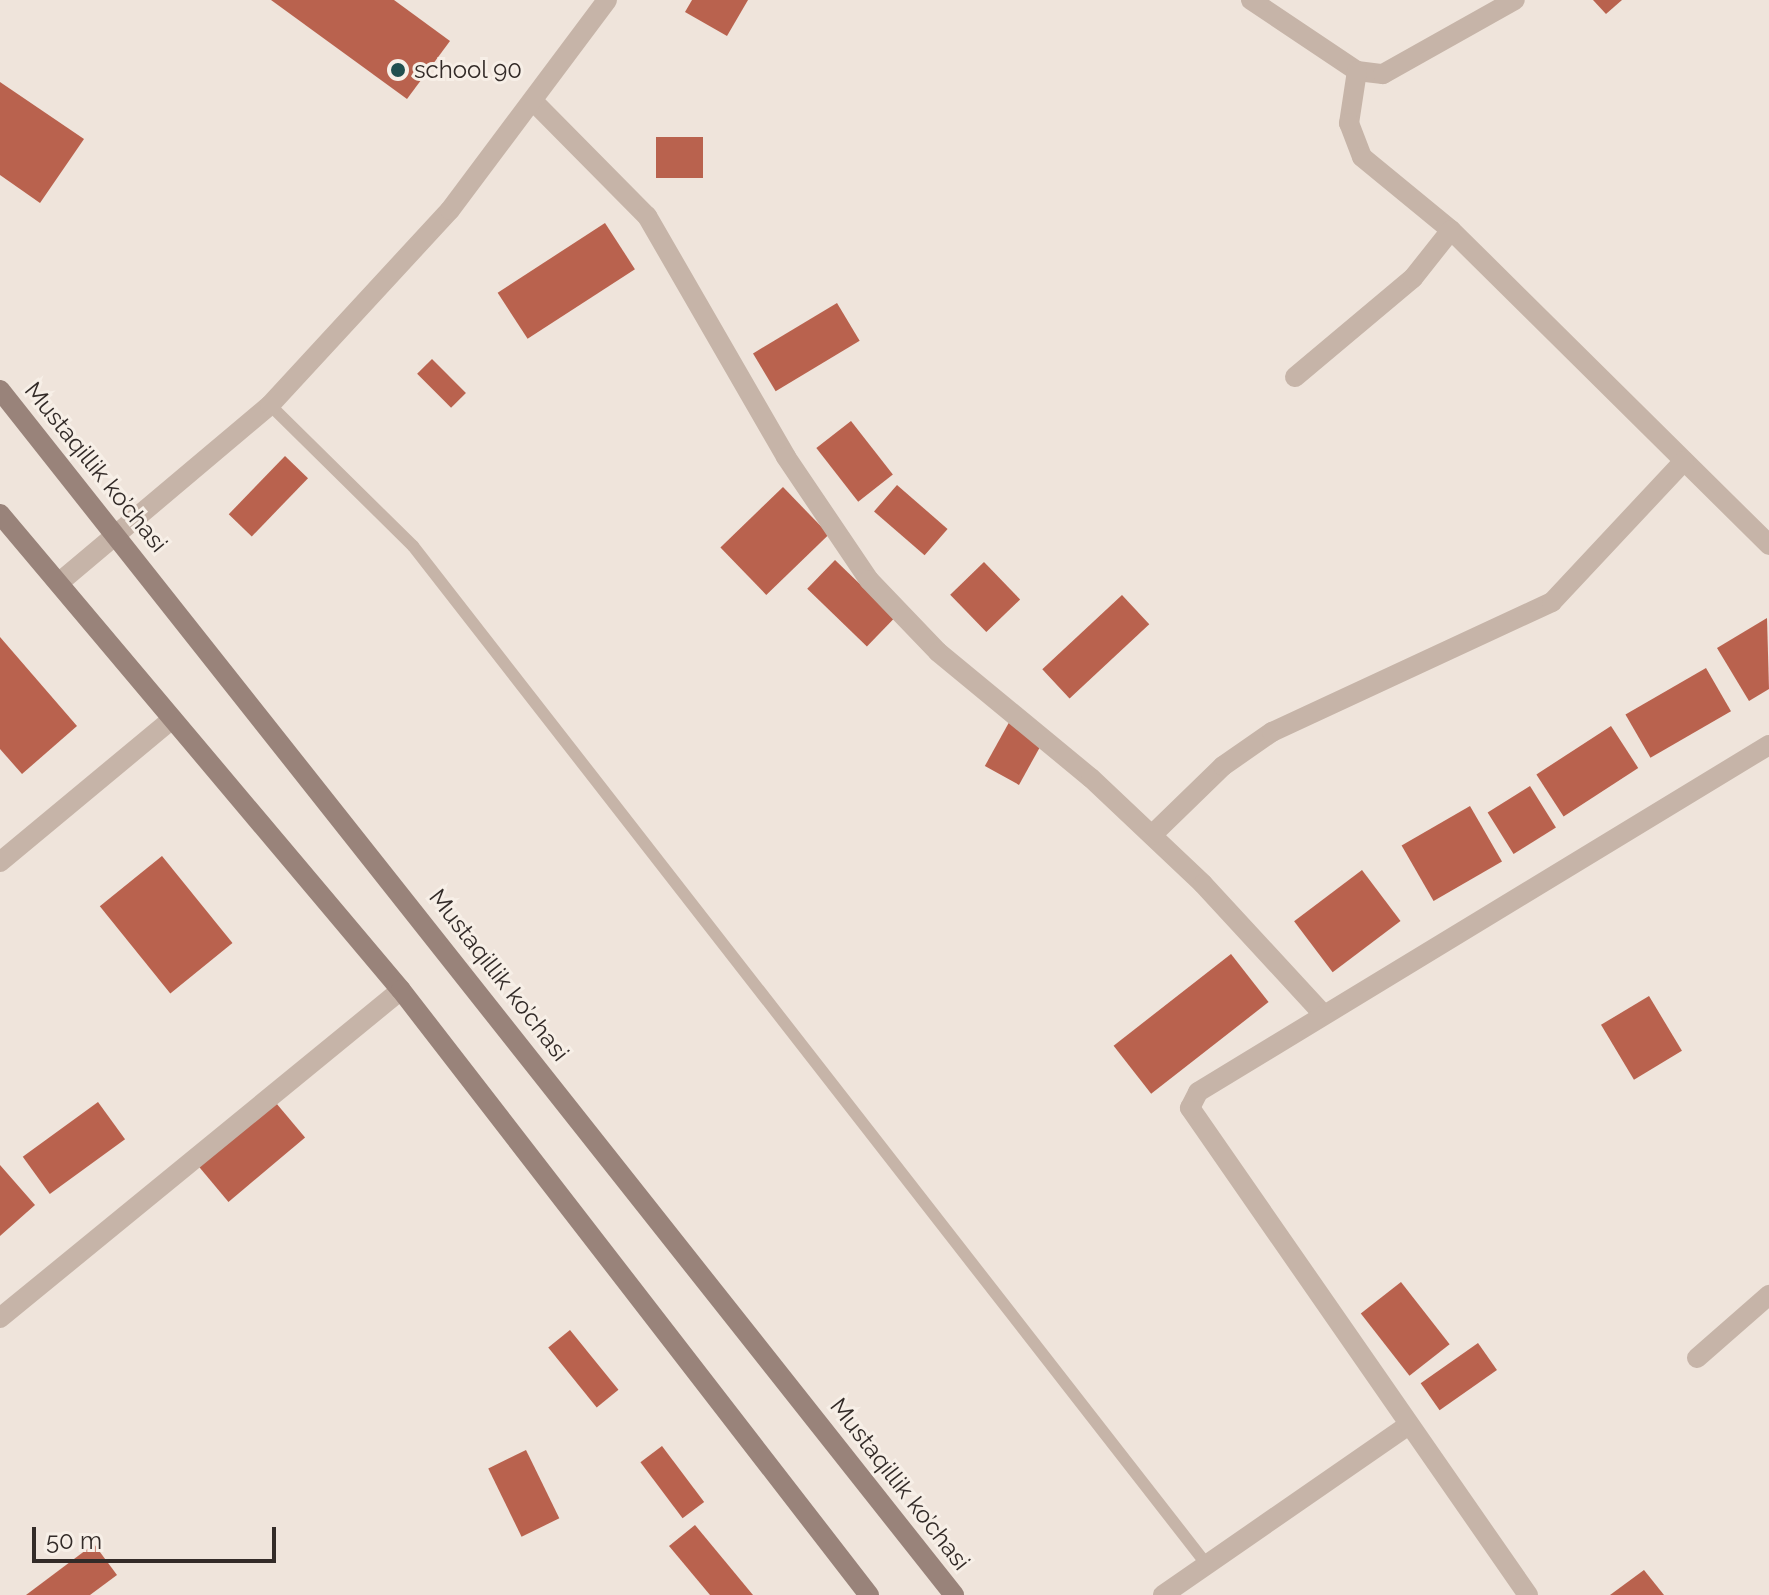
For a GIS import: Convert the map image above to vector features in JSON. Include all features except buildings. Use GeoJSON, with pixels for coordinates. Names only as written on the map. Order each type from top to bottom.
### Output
{"type":"FeatureCollection","features":[{"type":"Feature","properties":{"kind":"main road","name":"Mustaqillik ko’chasi"},"geometry":{"type":"LineString","coordinates":[[0,390],[118,531],[954,1595]]}},
{"type":"Feature","properties":{"kind":"main road"},"geometry":{"type":"LineString","coordinates":[[0,514],[61,581],[172,719],[401,990],[869,1595]]}},
{"type":"Feature","properties":{"kind":"street"},"geometry":{"type":"LineString","coordinates":[[61,581],[270,405],[450,210],[534,102],[607,0]]}},
{"type":"Feature","properties":{"kind":"street"},"geometry":{"type":"LineString","coordinates":[[1251,0],[1357,71],[1383,74],[1416,61],[1515,0]]}},
{"type":"Feature","properties":{"kind":"street"},"geometry":{"type":"LineString","coordinates":[[1357,71],[1352,142],[1451,230],[1769,545]]}},
{"type":"Feature","properties":{"kind":"street"},"geometry":{"type":"LineString","coordinates":[[534,102],[647,216],[786,457],[869,580],[938,652],[1152,835],[1323,1014]]}},
{"type":"Feature","properties":{"kind":"street"},"geometry":{"type":"LineString","coordinates":[[1295,377],[1413,278],[1451,230]]}},
{"type":"Feature","properties":{"kind":"street"},"geometry":{"type":"LineString","coordinates":[[1152,835],[1223,766],[1272,732],[1552,602],[1684,461]]}},
{"type":"Feature","properties":{"kind":"street"},"geometry":{"type":"LineString","coordinates":[[0,862],[172,719]]}},
{"type":"Feature","properties":{"kind":"street"},"geometry":{"type":"LineString","coordinates":[[1528,1595],[1407,1426],[1190,1108],[1198,1092],[1769,745]]}},
{"type":"Feature","properties":{"kind":"street"},"geometry":{"type":"LineString","coordinates":[[0,1318],[401,990]]}},
{"type":"Feature","properties":{"kind":"street"},"geometry":{"type":"LineString","coordinates":[[1697,1358],[1769,1295]]}},
{"type":"Feature","properties":{"kind":"street"},"geometry":{"type":"LineString","coordinates":[[1163,1595],[1407,1426]]}},
{"type":"Feature","properties":{"kind":"lane"},"geometry":{"type":"LineString","coordinates":[[270,405],[413,546],[1207,1565]]}},
{"type":"Feature","properties":{"kind":"place","name":"school 90"},"geometry":{"type":"Point","coordinates":[398,70]}}]}
